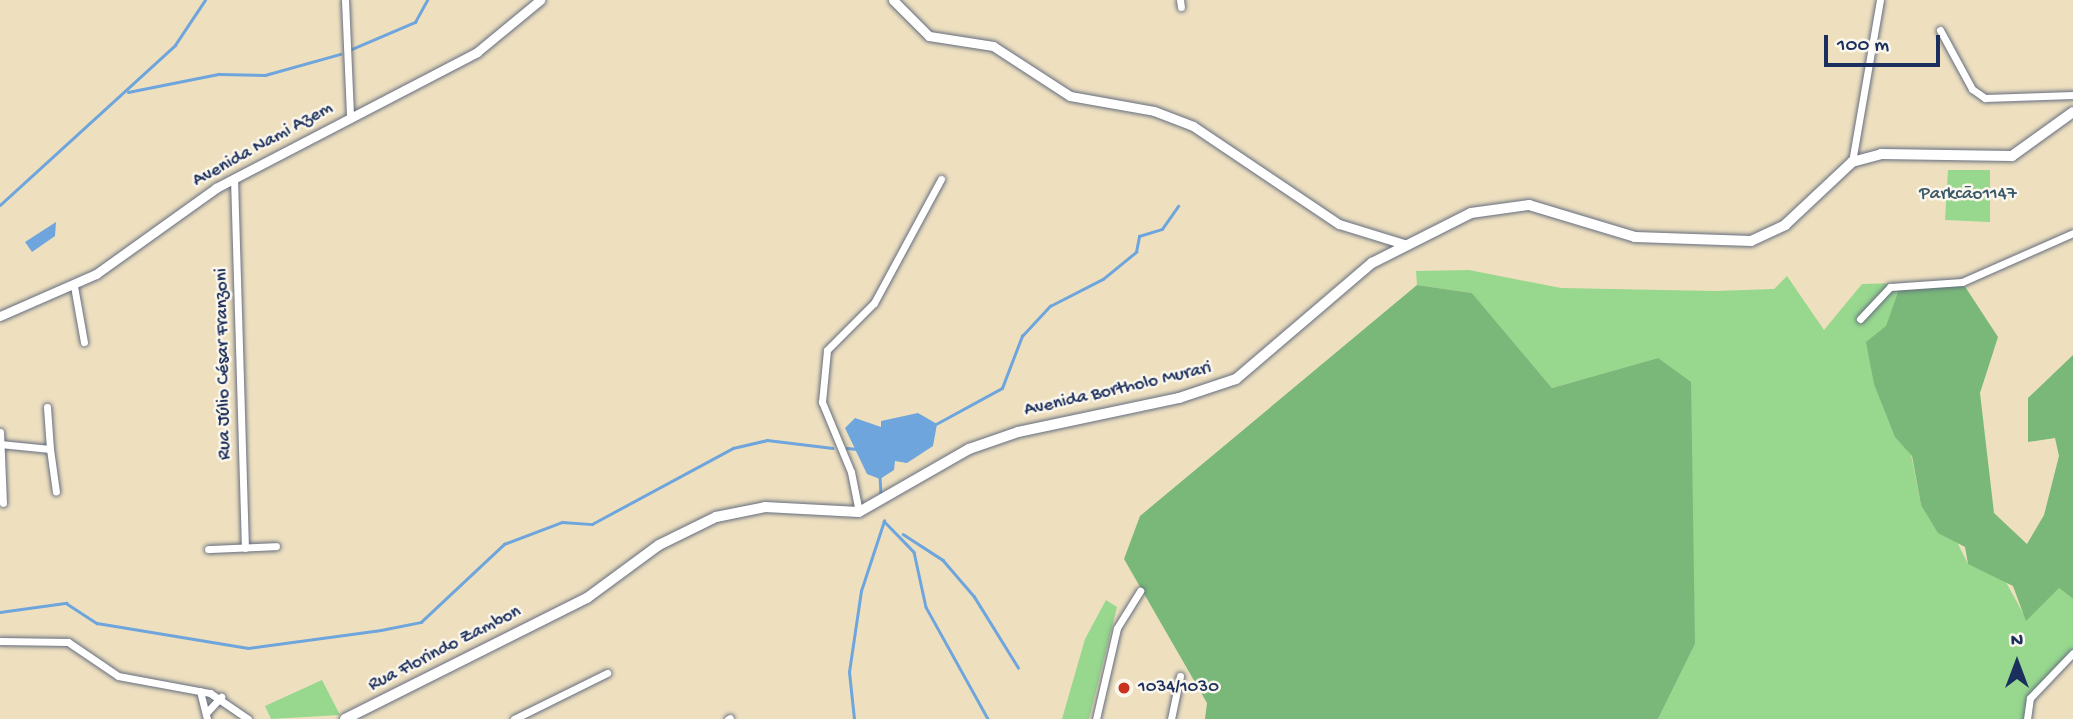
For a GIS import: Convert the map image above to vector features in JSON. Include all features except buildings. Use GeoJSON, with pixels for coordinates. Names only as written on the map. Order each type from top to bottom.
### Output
{"type":"FeatureCollection","features":[{"type":"Feature","properties":{"kind":"main road"},"geometry":{"type":"LineString","coordinates":[[1852,162],[1881,154],[2011,156],[2073,112]]}},
{"type":"Feature","properties":{"kind":"main road","name":"Avenida Bortholo Murari"},"geometry":{"type":"LineString","coordinates":[[859,512],[970,449],[1018,432],[1179,398],[1236,379],[1324,298],[1404,244],[1471,213],[1519,205],[1550,208],[1635,237],[1760,240],[1786,225],[1852,162]]}},
{"type":"Feature","properties":{"kind":"main road","name":"Rua Florindo Zambon"},"geometry":{"type":"LineString","coordinates":[[345,719],[561,612],[659,545],[716,517],[765,507],[859,512]]}},
{"type":"Feature","properties":{"kind":"street"},"geometry":{"type":"LineString","coordinates":[[345,0],[351,116]]}},
{"type":"Feature","properties":{"kind":"street","name":"Avenida Nami Azem"},"geometry":{"type":"LineString","coordinates":[[0,316],[74,286],[132,253],[234,178],[477,52],[540,0]]}},
{"type":"Feature","properties":{"kind":"street"},"geometry":{"type":"LineString","coordinates":[[893,0],[929,36],[993,46],[1069,96],[1154,111],[1193,126],[1339,224],[1404,244]]}},
{"type":"Feature","properties":{"kind":"street"},"geometry":{"type":"LineString","coordinates":[[1852,162],[1880,0]]}},
{"type":"Feature","properties":{"kind":"street"},"geometry":{"type":"LineString","coordinates":[[1940,30],[1972,89],[1985,98],[2073,95]]}},
{"type":"Feature","properties":{"kind":"street","name":"Rua Júlio César Franzoni"},"geometry":{"type":"LineString","coordinates":[[234,178],[245,548]]}},
{"type":"Feature","properties":{"kind":"street"},"geometry":{"type":"LineString","coordinates":[[859,512],[851,472],[822,402],[827,350],[874,303],[941,179]]}},
{"type":"Feature","properties":{"kind":"street"},"geometry":{"type":"LineString","coordinates":[[1860,319],[1890,287],[1962,282],[2073,233]]}},
{"type":"Feature","properties":{"kind":"street"},"geometry":{"type":"LineString","coordinates":[[74,286],[84,342]]}},
{"type":"Feature","properties":{"kind":"street"},"geometry":{"type":"LineString","coordinates":[[47,407],[56,492]]}},
{"type":"Feature","properties":{"kind":"street"},"geometry":{"type":"LineString","coordinates":[[0,432],[3,503]]}},
{"type":"Feature","properties":{"kind":"street"},"geometry":{"type":"LineString","coordinates":[[1,444],[50,449]]}},
{"type":"Feature","properties":{"kind":"street"},"geometry":{"type":"LineString","coordinates":[[208,550],[276,546]]}},
{"type":"Feature","properties":{"kind":"street"},"geometry":{"type":"LineString","coordinates":[[1096,719],[1117,628],[1140,592]]}},
{"type":"Feature","properties":{"kind":"street"},"geometry":{"type":"LineString","coordinates":[[0,641],[68,642],[129,680],[221,697],[248,719]]}},
{"type":"Feature","properties":{"kind":"street"},"geometry":{"type":"LineString","coordinates":[[2026,719],[2030,698],[2073,653]]}},
{"type":"Feature","properties":{"kind":"street"},"geometry":{"type":"LineString","coordinates":[[514,719],[607,673]]}},
{"type":"Feature","properties":{"kind":"street"},"geometry":{"type":"LineString","coordinates":[[1171,719],[1180,676]]}},
{"type":"Feature","properties":{"kind":"street"},"geometry":{"type":"LineString","coordinates":[[200,691],[207,716]]}},
{"type":"Feature","properties":{"kind":"street"},"geometry":{"type":"LineString","coordinates":[[207,716],[221,697]]}},
{"type":"Feature","properties":{"kind":"green space","name":"Parkcão1147"},"geometry":{"type":"Polygon","coordinates":[[[1948,170],[1990,170],[1990,222],[1945,220],[1948,170]]]}},
{"type":"Feature","properties":{"kind":"green space"},"geometry":{"type":"Polygon","coordinates":[[[1469,270],[1561,288],[1715,291],[1774,289],[1787,276],[1824,330],[1862,284],[1901,283],[1886,327],[1921,505],[1954,536],[1968,564],[2002,575],[2023,613],[2059,588],[2073,599],[2073,653],[2035,692],[2026,719],[1658,719],[1695,644],[1658,358],[1552,388],[1472,293],[1417,285],[1416,271],[1469,270]]]}},
{"type":"Feature","properties":{"kind":"green space"},"geometry":{"type":"Polygon","coordinates":[[[1962,282],[1998,337],[1980,393],[1994,513],[2027,544],[2044,515],[2059,456],[2055,438],[2028,442],[2028,398],[2073,355],[2073,599],[2059,588],[2026,621],[2013,586],[1968,564],[1965,547],[1938,533],[1921,505],[1912,456],[1895,437],[1874,384],[1866,342],[1886,326],[1901,283],[1962,282]]]}},
{"type":"Feature","properties":{"kind":"green space"},"geometry":{"type":"Polygon","coordinates":[[[1417,285],[1472,293],[1552,388],[1658,358],[1691,382],[1695,644],[1658,719],[1205,719],[1207,703],[1124,559],[1140,516],[1417,285]]]}},
{"type":"Feature","properties":{"kind":"green space"},"geometry":{"type":"Polygon","coordinates":[[[1106,600],[1117,607],[1089,719],[1062,719],[1085,639],[1106,600]]]}},
{"type":"Feature","properties":{"kind":"green space"},"geometry":{"type":"Polygon","coordinates":[[[322,680],[340,715],[271,719],[265,706],[322,680]]]}},
{"type":"Feature","properties":{"kind":"water"},"geometry":{"type":"Polygon","coordinates":[[[56,222],[55,236],[32,252],[25,242],[56,222]]]}},
{"type":"Feature","properties":{"kind":"water"},"geometry":{"type":"Polygon","coordinates":[[[918,413],[937,424],[933,446],[907,463],[895,461],[894,470],[880,479],[867,474],[845,428],[855,418],[881,427],[881,421],[918,413]]]}},
{"type":"Feature","properties":{"kind":"waterway"},"geometry":{"type":"LineString","coordinates":[[0,205],[175,45],[205,0]]}},
{"type":"Feature","properties":{"kind":"waterway"},"geometry":{"type":"LineString","coordinates":[[352,49],[415,22],[427,0]]}},
{"type":"Feature","properties":{"kind":"waterway"},"geometry":{"type":"LineString","coordinates":[[128,92],[219,74],[265,75],[340,54]]}},
{"type":"Feature","properties":{"kind":"waterway"},"geometry":{"type":"LineString","coordinates":[[936,424],[1002,388],[1022,336],[1050,306],[1103,279],[1136,252],[1139,236],[1162,229],[1178,206]]}},
{"type":"Feature","properties":{"kind":"waterway"},"geometry":{"type":"LineString","coordinates":[[0,612],[66,603],[97,623],[248,648],[381,630],[421,622],[504,544],[562,522],[592,524],[733,448],[767,440],[833,448]]}},
{"type":"Feature","properties":{"kind":"waterway"},"geometry":{"type":"LineString","coordinates":[[847,448],[857,449]]}},
{"type":"Feature","properties":{"kind":"waterway"},"geometry":{"type":"LineString","coordinates":[[880,476],[881,497]]}},
{"type":"Feature","properties":{"kind":"waterway"},"geometry":{"type":"LineString","coordinates":[[854,719],[849,672],[861,591],[884,521],[914,552],[926,607],[988,719]]}},
{"type":"Feature","properties":{"kind":"waterway"},"geometry":{"type":"LineString","coordinates":[[903,534],[943,560],[974,596],[1018,667]]}},
{"type":"Feature","properties":{"kind":"place","name":"1034/1030"},"geometry":{"type":"Point","coordinates":[1124,688]}}]}
